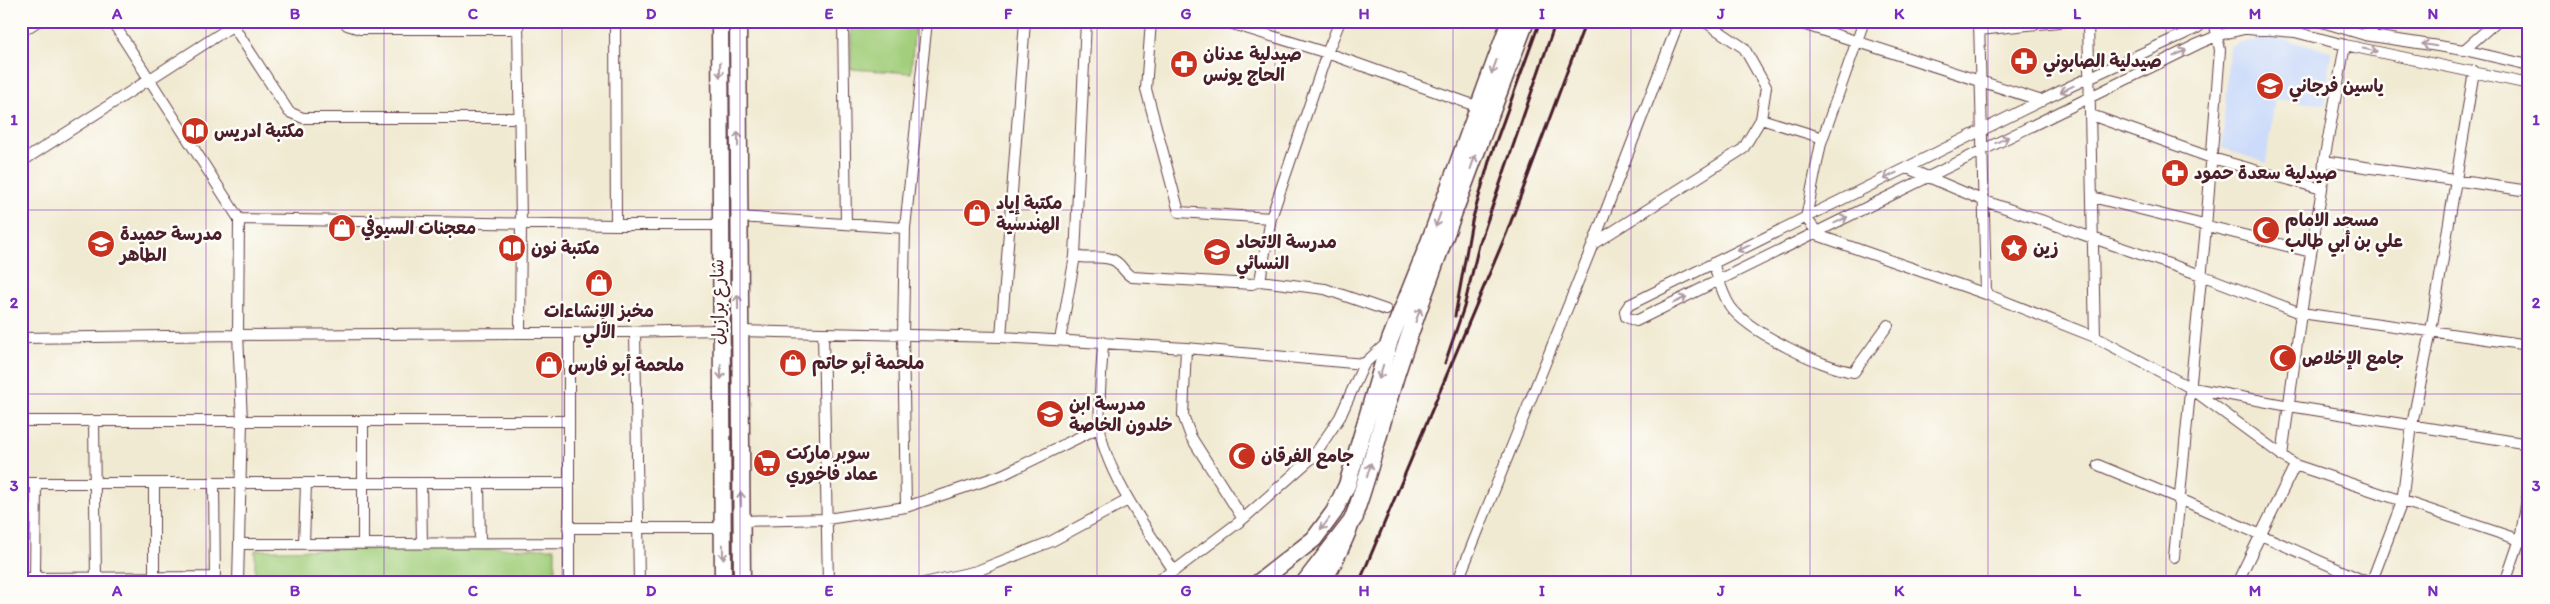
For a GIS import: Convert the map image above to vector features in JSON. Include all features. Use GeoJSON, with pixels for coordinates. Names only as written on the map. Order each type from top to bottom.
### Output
{"type":"FeatureCollection","features":[{"type":"Feature","properties":{"kind":"main road","name":"شارع برازيل"},"geometry":{"type":"LineString","coordinates":[[720,21],[720,330],[723,583]]}},
{"type":"Feature","properties":{"kind":"main road","name":"شارع برازيل"},"geometry":{"type":"LineString","coordinates":[[738,21],[742,583]]}},
{"type":"Feature","properties":{"kind":"main road"},"geometry":{"type":"LineString","coordinates":[[1258,583],[1314,539],[1334,512],[1347,485],[1390,340],[1479,108],[1510,21]]}},
{"type":"Feature","properties":{"kind":"main road"},"geometry":{"type":"LineString","coordinates":[[1322,583],[1341,553],[1355,517],[1400,363],[1526,21]]}},
{"type":"Feature","properties":{"kind":"main road"},"geometry":{"type":"LineString","coordinates":[[1304,583],[1355,517]]}},
{"type":"Feature","properties":{"kind":"street"},"geometry":{"type":"LineString","coordinates":[[21,32],[38,21]]}},
{"type":"Feature","properties":{"kind":"street"},"geometry":{"type":"LineString","coordinates":[[112,21],[239,219],[238,335],[242,421],[238,583]]}},
{"type":"Feature","properties":{"kind":"street"},"geometry":{"type":"LineString","coordinates":[[344,21],[347,25],[360,29],[518,25],[521,223],[520,333]]}},
{"type":"Feature","properties":{"kind":"street"},"geometry":{"type":"LineString","coordinates":[[615,21],[616,225]]}},
{"type":"Feature","properties":{"kind":"street"},"geometry":{"type":"LineString","coordinates":[[843,21],[846,224]]}},
{"type":"Feature","properties":{"kind":"street"},"geometry":{"type":"LineString","coordinates":[[906,507],[903,335],[905,228],[927,21]]}},
{"type":"Feature","properties":{"kind":"street"},"geometry":{"type":"LineString","coordinates":[[1002,337],[1025,21]]}},
{"type":"Feature","properties":{"kind":"street"},"geometry":{"type":"LineString","coordinates":[[1060,340],[1075,256],[1086,21]]}},
{"type":"Feature","properties":{"kind":"street"},"geometry":{"type":"LineString","coordinates":[[1151,21],[1146,89],[1179,212],[1271,218]]}},
{"type":"Feature","properties":{"kind":"street"},"geometry":{"type":"LineString","coordinates":[[1223,21],[1327,53],[1479,108]]}},
{"type":"Feature","properties":{"kind":"street"},"geometry":{"type":"LineString","coordinates":[[1260,281],[1271,218],[1327,53],[1340,21]]}},
{"type":"Feature","properties":{"kind":"street"},"geometry":{"type":"LineString","coordinates":[[1456,583],[1593,244],[1679,21]]}},
{"type":"Feature","properties":{"kind":"street"},"geometry":{"type":"LineString","coordinates":[[1593,244],[1743,149],[1761,119],[1766,87],[1744,48],[1704,21]]}},
{"type":"Feature","properties":{"kind":"street"},"geometry":{"type":"LineString","coordinates":[[1793,21],[2042,101]]}},
{"type":"Feature","properties":{"kind":"street"},"geometry":{"type":"LineString","coordinates":[[1806,218],[1823,138],[1864,21]]}},
{"type":"Feature","properties":{"kind":"street"},"geometry":{"type":"LineString","coordinates":[[1986,294],[1982,200],[1983,132],[1979,26],[2068,21]]}},
{"type":"Feature","properties":{"kind":"street"},"geometry":{"type":"LineString","coordinates":[[2088,21],[2095,337]]}},
{"type":"Feature","properties":{"kind":"street"},"geometry":{"type":"LineString","coordinates":[[2205,21],[2197,28],[2089,78],[1983,132],[1629,305],[1625,311],[1626,317],[1636,321],[2218,35],[2241,29]]}},
{"type":"Feature","properties":{"kind":"street"},"geometry":{"type":"LineString","coordinates":[[2215,21],[2224,27],[2295,32],[2345,45],[2529,84]]}},
{"type":"Feature","properties":{"kind":"street"},"geometry":{"type":"LineString","coordinates":[[2174,557],[2212,158],[2220,50],[2215,21]]}},
{"type":"Feature","properties":{"kind":"street"},"geometry":{"type":"LineString","coordinates":[[2271,30],[2279,28],[2287,21]]}},
{"type":"Feature","properties":{"kind":"street"},"geometry":{"type":"LineString","coordinates":[[2319,21],[2365,35],[2464,50],[2529,64]]}},
{"type":"Feature","properties":{"kind":"street"},"geometry":{"type":"LineString","coordinates":[[2365,35],[2381,21]]}},
{"type":"Feature","properties":{"kind":"street"},"geometry":{"type":"LineString","coordinates":[[2464,50],[2497,21]]}},
{"type":"Feature","properties":{"kind":"street"},"geometry":{"type":"LineString","coordinates":[[21,162],[234,23],[289,112],[303,118],[518,118]]}},
{"type":"Feature","properties":{"kind":"street"},"geometry":{"type":"LineString","coordinates":[[2220,50],[2227,37],[2241,29]]}},
{"type":"Feature","properties":{"kind":"street"},"geometry":{"type":"LineString","coordinates":[[2282,456],[2301,313],[2322,190],[2324,161],[2345,45]]}},
{"type":"Feature","properties":{"kind":"street"},"geometry":{"type":"LineString","coordinates":[[2098,465],[2370,583],[2402,502],[2412,425],[2431,331],[2474,71]]}},
{"type":"Feature","properties":{"kind":"street"},"geometry":{"type":"LineString","coordinates":[[2091,115],[2212,158],[2322,190]]}},
{"type":"Feature","properties":{"kind":"street"},"geometry":{"type":"LineString","coordinates":[[1761,119],[1823,138]]}},
{"type":"Feature","properties":{"kind":"street"},"geometry":{"type":"LineString","coordinates":[[2324,161],[2529,190]]}},
{"type":"Feature","properties":{"kind":"street"},"geometry":{"type":"LineString","coordinates":[[1907,168],[1982,200],[2201,275],[2301,313],[2529,345]]}},
{"type":"Feature","properties":{"kind":"street"},"geometry":{"type":"LineString","coordinates":[[2092,197],[2311,252]]}},
{"type":"Feature","properties":{"kind":"street"},"geometry":{"type":"LineString","coordinates":[[738,217],[905,228]]}},
{"type":"Feature","properties":{"kind":"street"},"geometry":{"type":"LineString","coordinates":[[1806,218],[1820,236],[1986,294],[2095,337],[2190,387],[2295,465],[2524,541]]}},
{"type":"Feature","properties":{"kind":"street"},"geometry":{"type":"LineString","coordinates":[[239,219],[720,225]]}},
{"type":"Feature","properties":{"kind":"street"},"geometry":{"type":"LineString","coordinates":[[1075,256],[1085,259],[1110,258],[1132,277],[1240,284],[1252,284],[1260,281],[1325,289],[1386,310]]}},
{"type":"Feature","properties":{"kind":"street"},"geometry":{"type":"LineString","coordinates":[[1713,263],[1730,306],[1752,326],[1782,344],[1849,371],[1854,372],[1888,325]]}},
{"type":"Feature","properties":{"kind":"street"},"geometry":{"type":"LineString","coordinates":[[21,338],[720,330]]}},
{"type":"Feature","properties":{"kind":"street"},"geometry":{"type":"LineString","coordinates":[[739,331],[1002,337],[1103,342],[1364,364]]}},
{"type":"Feature","properties":{"kind":"street"},"geometry":{"type":"LineString","coordinates":[[635,332],[639,583]]}},
{"type":"Feature","properties":{"kind":"street"},"geometry":{"type":"LineString","coordinates":[[569,333],[567,483],[569,583]]}},
{"type":"Feature","properties":{"kind":"street"},"geometry":{"type":"LineString","coordinates":[[823,333],[828,583]]}},
{"type":"Feature","properties":{"kind":"street"},"geometry":{"type":"LineString","coordinates":[[1152,583],[1174,571],[1243,519],[1313,457],[1340,417],[1364,364],[1390,340]]}},
{"type":"Feature","properties":{"kind":"street"},"geometry":{"type":"LineString","coordinates":[[1103,342],[1100,427],[1106,452],[1128,500],[1174,571]]}},
{"type":"Feature","properties":{"kind":"street"},"geometry":{"type":"LineString","coordinates":[[1186,348],[1183,414],[1191,437],[1243,519]]}},
{"type":"Feature","properties":{"kind":"street"},"geometry":{"type":"LineString","coordinates":[[2190,387],[2289,406],[2529,444]]}},
{"type":"Feature","properties":{"kind":"street"},"geometry":{"type":"LineString","coordinates":[[21,421],[568,421]]}},
{"type":"Feature","properties":{"kind":"street"},"geometry":{"type":"LineString","coordinates":[[94,421],[96,578]]}},
{"type":"Feature","properties":{"kind":"street"},"geometry":{"type":"LineString","coordinates":[[363,421],[363,544]]}},
{"type":"Feature","properties":{"kind":"street"},"geometry":{"type":"LineString","coordinates":[[741,521],[827,519],[906,507],[1002,476],[1100,427]]}},
{"type":"Feature","properties":{"kind":"street"},"geometry":{"type":"LineString","coordinates":[[2237,583],[2295,465]]}},
{"type":"Feature","properties":{"kind":"street"},"geometry":{"type":"LineString","coordinates":[[21,483],[567,483]]}},
{"type":"Feature","properties":{"kind":"street"},"geometry":{"type":"LineString","coordinates":[[35,578],[36,483]]}},
{"type":"Feature","properties":{"kind":"street"},"geometry":{"type":"LineString","coordinates":[[154,483],[154,577]]}},
{"type":"Feature","properties":{"kind":"street"},"geometry":{"type":"LineString","coordinates":[[21,578],[154,577],[215,580],[214,483]]}},
{"type":"Feature","properties":{"kind":"street"},"geometry":{"type":"LineString","coordinates":[[304,544],[306,483]]}},
{"type":"Feature","properties":{"kind":"street"},"geometry":{"type":"LineString","coordinates":[[421,483],[422,544]]}},
{"type":"Feature","properties":{"kind":"street"},"geometry":{"type":"LineString","coordinates":[[479,483],[480,543]]}},
{"type":"Feature","properties":{"kind":"street"},"geometry":{"type":"LineString","coordinates":[[2505,583],[2524,541],[2529,489]]}},
{"type":"Feature","properties":{"kind":"street"},"geometry":{"type":"LineString","coordinates":[[924,583],[977,571],[1052,541],[1128,500]]}},
{"type":"Feature","properties":{"kind":"street"},"geometry":{"type":"LineString","coordinates":[[568,528],[723,528]]}},
{"type":"Feature","properties":{"kind":"street"},"geometry":{"type":"LineString","coordinates":[[239,544],[568,543]]}},
{"type":"Feature","properties":{"kind":"shaded area"},"geometry":{"type":"Polygon","coordinates":[[[2275,37],[2331,51],[2326,105],[2275,99],[2266,163],[2222,148],[2229,47],[2238,43],[2275,37]]]}},
{"type":"Feature","properties":{"kind":"green space"},"geometry":{"type":"Polygon","coordinates":[[[851,21],[915,21],[911,73],[851,69],[851,21]]]}},
{"type":"Feature","properties":{"kind":"green space"},"geometry":{"type":"Polygon","coordinates":[[[555,548],[555,583],[255,583],[255,550],[555,548]]]}},
{"type":"Feature","properties":{"kind":"railway"},"geometry":{"type":"LineString","coordinates":[[1455,316],[1472,221],[1490,158],[1540,21]]}},
{"type":"Feature","properties":{"kind":"railway"},"geometry":{"type":"LineString","coordinates":[[1445,363],[1464,307],[1479,245],[1556,21]]}},
{"type":"Feature","properties":{"kind":"railway"},"geometry":{"type":"LineString","coordinates":[[1359,583],[1507,232],[1586,21]]}},
{"type":"Feature","properties":{"kind":"place","name":"صيدلية الصابوني"},"geometry":{"type":"Point","coordinates":[2024,61]}},
{"type":"Feature","properties":{"kind":"place","name":"صيدلية عدنان الحاج يونس"},"geometry":{"type":"Point","coordinates":[1184,64]}},
{"type":"Feature","properties":{"kind":"place","name":"ياسين فرجاني"},"geometry":{"type":"Point","coordinates":[2270,86]}},
{"type":"Feature","properties":{"kind":"place","name":"مكتبة ادريس"},"geometry":{"type":"Point","coordinates":[195,131]}},
{"type":"Feature","properties":{"kind":"place","name":"صيدلية سعدة حمود"},"geometry":{"type":"Point","coordinates":[2175,173]}},
{"type":"Feature","properties":{"kind":"place","name":"مكتبة إياد الهندسية"},"geometry":{"type":"Point","coordinates":[977,213]}},
{"type":"Feature","properties":{"kind":"place","name":"معجنات السيوفي"},"geometry":{"type":"Point","coordinates":[342,228]}},
{"type":"Feature","properties":{"kind":"place","name":"مسجد الامام علي بن أبي طالب"},"geometry":{"type":"Point","coordinates":[2266,230]}},
{"type":"Feature","properties":{"kind":"place","name":"مدرسة حميدة الطاهر"},"geometry":{"type":"Point","coordinates":[101,244]}},
{"type":"Feature","properties":{"kind":"place","name":"مكتبة نون"},"geometry":{"type":"Point","coordinates":[512,248]}},
{"type":"Feature","properties":{"kind":"place","name":"زين"},"geometry":{"type":"Point","coordinates":[2014,248]}},
{"type":"Feature","properties":{"kind":"place","name":"مدرسة الاتحاد النسائي"},"geometry":{"type":"Point","coordinates":[1217,252]}},
{"type":"Feature","properties":{"kind":"place","name":"مخبز الإنشاءات الآلي"},"geometry":{"type":"Point","coordinates":[599,283]}},
{"type":"Feature","properties":{"kind":"place","name":"جامع الإخلاص"},"geometry":{"type":"Point","coordinates":[2283,358]}},
{"type":"Feature","properties":{"kind":"place","name":"ملحمة أبو حاتم"},"geometry":{"type":"Point","coordinates":[793,363]}},
{"type":"Feature","properties":{"kind":"place","name":"ملحمة أبو فارس"},"geometry":{"type":"Point","coordinates":[549,365]}},
{"type":"Feature","properties":{"kind":"place","name":"مدرسة ابن خلدون الخاصة"},"geometry":{"type":"Point","coordinates":[1050,414]}},
{"type":"Feature","properties":{"kind":"place","name":"جامع الفرقان"},"geometry":{"type":"Point","coordinates":[1242,456]}},
{"type":"Feature","properties":{"kind":"place","name":"سوبر ماركت عماد فاخوري"},"geometry":{"type":"Point","coordinates":[767,463]}}]}
